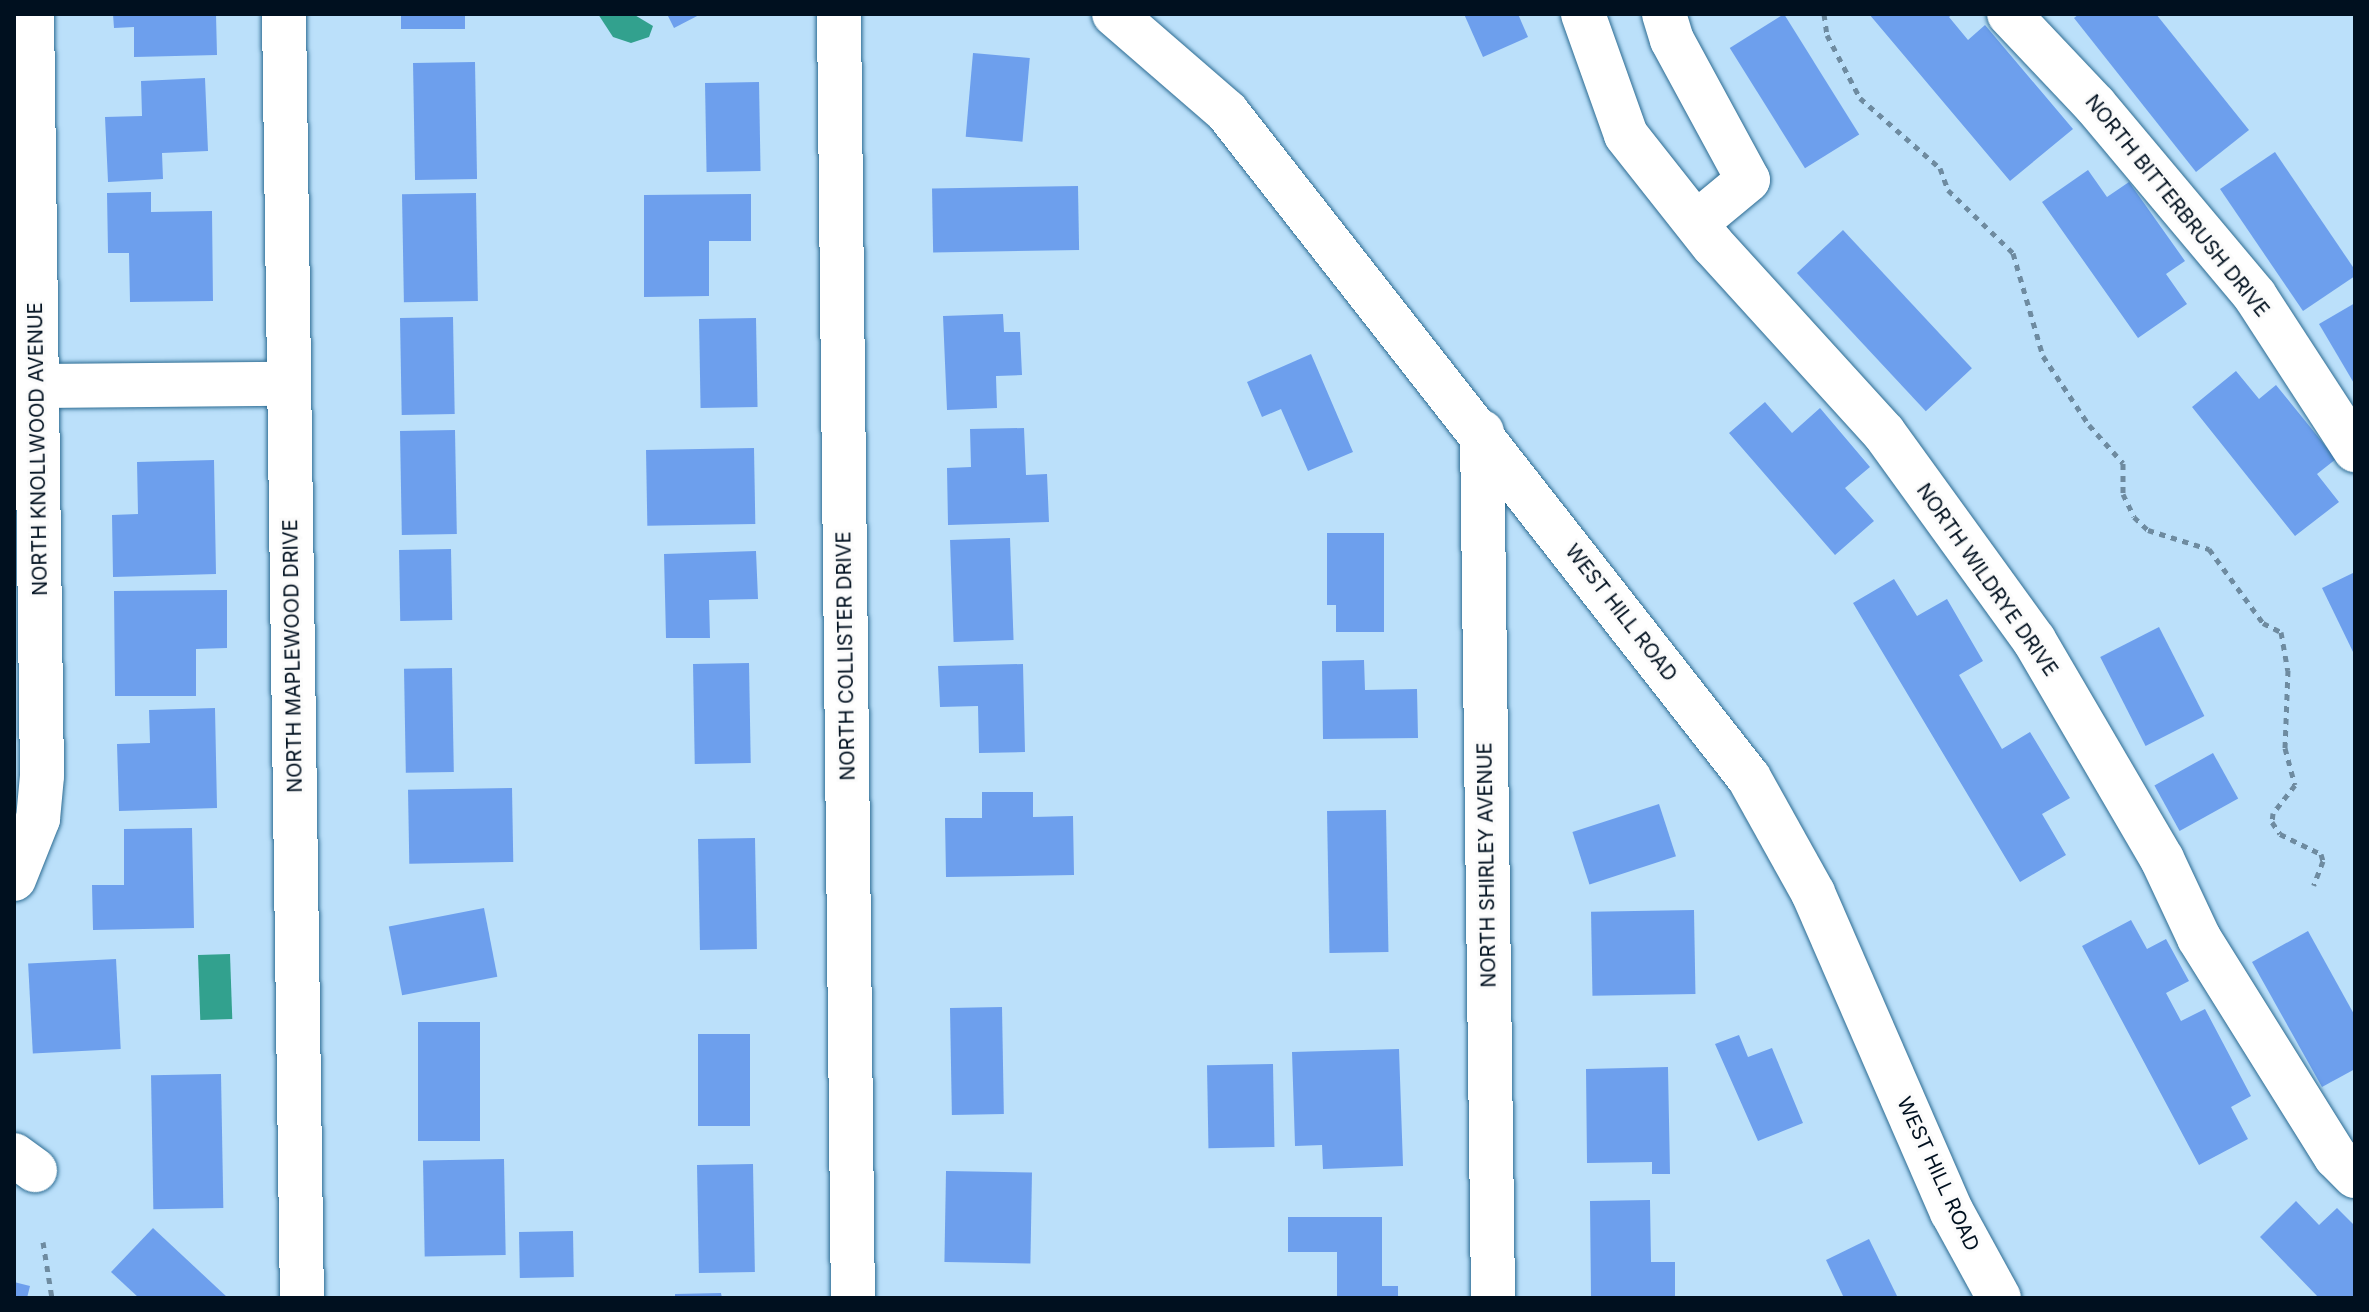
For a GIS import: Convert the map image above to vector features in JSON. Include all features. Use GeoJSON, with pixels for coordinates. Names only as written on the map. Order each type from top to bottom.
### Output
{"type":"FeatureCollection","features":[{"type":"Feature","properties":{"kind":"street","name":"NORTH KNOLLWOOD AVENUE"},"geometry":{"type":"LineString","coordinates":[[14,879],[38,819],[42,776],[32,14]]}},
{"type":"Feature","properties":{"kind":"street","name":"NORTH MAPLEWOOD DRIVE"},"geometry":{"type":"LineString","coordinates":[[284,14],[302,1298]]}},
{"type":"Feature","properties":{"kind":"street","name":"NORTH COLLISTER DRIVE"},"geometry":{"type":"LineString","coordinates":[[839,14],[853,1298]]}},
{"type":"Feature","properties":{"kind":"street","name":"WEST HILL ROAD"},"geometry":{"type":"LineString","coordinates":[[1114,14],[1227,112],[1482,432],[1749,778],[1813,893],[1952,1212],[1999,1298]]}},
{"type":"Feature","properties":{"kind":"street","name":"NORTH WILDRYE DRIVE"},"geometry":{"type":"LineString","coordinates":[[1583,14],[1626,135],[1696,223],[1884,433],[2034,640],[2162,859],[2199,938],[2336,1157],[2355,1176]]}},
{"type":"Feature","properties":{"kind":"street"},"geometry":{"type":"LineString","coordinates":[[1664,14],[1672,40],[1748,180],[1696,223]]}},
{"type":"Feature","properties":{"kind":"street","name":"NORTH BITTERBRUSH DRIVE"},"geometry":{"type":"LineString","coordinates":[[2009,14],[2095,105],[2255,296],[2355,450]]}},
{"type":"Feature","properties":{"kind":"street"},"geometry":{"type":"LineString","coordinates":[[37,386],[289,384]]}},
{"type":"Feature","properties":{"kind":"street","name":"NORTH SHIRLEY AVENUE"},"geometry":{"type":"LineString","coordinates":[[1482,432],[1493,1298]]}},
{"type":"Feature","properties":{"kind":"path"},"geometry":{"type":"LineString","coordinates":[[1824,14],[1827,35],[1860,98],[1940,168],[1948,190],[2013,253],[2043,356],[2072,391],[2089,425],[2123,463],[2123,494],[2134,517],[2148,530],[2209,549],[2263,623],[2281,632],[2288,670],[2285,748],[2295,792],[2273,813],[2272,822],[2280,834],[2321,854],[2323,861],[2314,885]]}},
{"type":"Feature","properties":{"kind":"path"},"geometry":{"type":"LineString","coordinates":[[43,1242],[52,1298]]}},
{"type":"Feature","properties":{"kind":"shaded area"},"geometry":{"type":"Polygon","coordinates":[[[598,14],[633,14],[653,26],[649,37],[631,43],[613,37],[598,14]]]}},
{"type":"Feature","properties":{"kind":"shaded area"},"geometry":{"type":"Polygon","coordinates":[[[230,954],[232,1019],[200,1020],[198,955],[230,954]]]}},
{"type":"Feature","properties":{"kind":"building"},"geometry":{"type":"Polygon","coordinates":[[[113,14],[216,14],[217,55],[134,57],[134,27],[114,28],[113,14]]]}},
{"type":"Feature","properties":{"kind":"building"},"geometry":{"type":"Polygon","coordinates":[[[401,14],[465,14],[465,29],[401,29],[401,14]]]}},
{"type":"Feature","properties":{"kind":"building"},"geometry":{"type":"Polygon","coordinates":[[[667,14],[701,14],[674,28],[667,14]]]}},
{"type":"Feature","properties":{"kind":"building"},"geometry":{"type":"Polygon","coordinates":[[[1464,14],[1518,14],[1528,37],[1483,57],[1464,14]]]}},
{"type":"Feature","properties":{"kind":"building"},"geometry":{"type":"Polygon","coordinates":[[[1784,14],[1859,134],[1805,168],[1730,48],[1784,14]]]}},
{"type":"Feature","properties":{"kind":"building"},"geometry":{"type":"Polygon","coordinates":[[[1869,14],[1953,14],[1949,17],[1968,40],[1985,25],[2073,129],[2010,181],[1869,14]]]}},
{"type":"Feature","properties":{"kind":"building"},"geometry":{"type":"Polygon","coordinates":[[[2079,14],[2156,14],[2249,130],[2196,172],[2074,18],[2079,14]]]}},
{"type":"Feature","properties":{"kind":"building"},"geometry":{"type":"Polygon","coordinates":[[[973,53],[1030,58],[1022,142],[966,137],[973,53]]]}},
{"type":"Feature","properties":{"kind":"building"},"geometry":{"type":"Polygon","coordinates":[[[475,62],[477,179],[415,180],[413,63],[475,62]]]}},
{"type":"Feature","properties":{"kind":"building"},"geometry":{"type":"Polygon","coordinates":[[[205,78],[208,151],[162,153],[163,179],[108,182],[105,117],[142,116],[141,81],[205,78]]]}},
{"type":"Feature","properties":{"kind":"building"},"geometry":{"type":"Polygon","coordinates":[[[759,82],[761,171],[707,172],[705,83],[759,82]]]}},
{"type":"Feature","properties":{"kind":"building"},"geometry":{"type":"Polygon","coordinates":[[[2275,152],[2355,270],[2355,276],[2303,311],[2220,189],[2275,152]]]}},
{"type":"Feature","properties":{"kind":"building"},"geometry":{"type":"Polygon","coordinates":[[[2088,170],[2107,197],[2129,182],[2185,261],[2166,274],[2187,304],[2138,338],[2042,202],[2088,170]]]}},
{"type":"Feature","properties":{"kind":"building"},"geometry":{"type":"Polygon","coordinates":[[[1078,186],[1079,250],[933,253],[932,189],[1078,186]]]}},
{"type":"Feature","properties":{"kind":"building"},"geometry":{"type":"Polygon","coordinates":[[[151,192],[151,212],[212,211],[213,301],[130,302],[129,253],[108,253],[107,193],[151,192]]]}},
{"type":"Feature","properties":{"kind":"building"},"geometry":{"type":"Polygon","coordinates":[[[476,193],[478,301],[404,302],[402,194],[476,193]]]}},
{"type":"Feature","properties":{"kind":"building"},"geometry":{"type":"Polygon","coordinates":[[[751,194],[751,241],[709,241],[709,296],[644,297],[644,195],[751,194]]]}},
{"type":"Feature","properties":{"kind":"building"},"geometry":{"type":"Polygon","coordinates":[[[1843,230],[1972,368],[1926,411],[1797,273],[1843,230]]]}},
{"type":"Feature","properties":{"kind":"building"},"geometry":{"type":"Polygon","coordinates":[[[2355,303],[2355,385],[2319,324],[2355,303]]]}},
{"type":"Feature","properties":{"kind":"building"},"geometry":{"type":"Polygon","coordinates":[[[1003,314],[1004,332],[1020,332],[1022,375],[996,376],[997,408],[947,410],[943,316],[1003,314]]]}},
{"type":"Feature","properties":{"kind":"building"},"geometry":{"type":"Polygon","coordinates":[[[453,317],[455,414],[402,415],[400,318],[453,317]]]}},
{"type":"Feature","properties":{"kind":"building"},"geometry":{"type":"Polygon","coordinates":[[[756,318],[758,407],[701,408],[699,319],[756,318]]]}},
{"type":"Feature","properties":{"kind":"building"},"geometry":{"type":"Polygon","coordinates":[[[1311,354],[1353,452],[1308,471],[1281,409],[1262,417],[1247,382],[1311,354]]]}},
{"type":"Feature","properties":{"kind":"building"},"geometry":{"type":"Polygon","coordinates":[[[2236,371],[2259,399],[2276,385],[2336,459],[2317,474],[2339,502],[2295,536],[2192,407],[2236,371]]]}},
{"type":"Feature","properties":{"kind":"building"},"geometry":{"type":"Polygon","coordinates":[[[1765,402],[1792,433],[1820,408],[1870,467],[1845,488],[1874,521],[1835,555],[1729,433],[1765,402]]]}},
{"type":"Feature","properties":{"kind":"building"},"geometry":{"type":"Polygon","coordinates":[[[1024,428],[1026,475],[1047,474],[1049,522],[948,525],[947,468],[971,467],[970,429],[1024,428]]]}},
{"type":"Feature","properties":{"kind":"building"},"geometry":{"type":"Polygon","coordinates":[[[455,430],[457,534],[402,535],[400,431],[455,430]]]}},
{"type":"Feature","properties":{"kind":"building"},"geometry":{"type":"Polygon","coordinates":[[[754,448],[755,524],[647,526],[646,450],[754,448]]]}},
{"type":"Feature","properties":{"kind":"building"},"geometry":{"type":"Polygon","coordinates":[[[214,460],[216,574],[113,577],[112,515],[138,514],[137,462],[214,460]]]}},
{"type":"Feature","properties":{"kind":"building"},"geometry":{"type":"Polygon","coordinates":[[[1327,533],[1384,533],[1384,632],[1336,632],[1336,605],[1327,605],[1327,533]]]}},
{"type":"Feature","properties":{"kind":"building"},"geometry":{"type":"Polygon","coordinates":[[[1010,538],[1014,640],[954,642],[950,540],[1010,538]]]}},
{"type":"Feature","properties":{"kind":"building"},"geometry":{"type":"Polygon","coordinates":[[[451,549],[452,620],[400,621],[399,550],[451,549]]]}},
{"type":"Feature","properties":{"kind":"building"},"geometry":{"type":"Polygon","coordinates":[[[756,551],[758,599],[709,600],[710,638],[666,638],[664,554],[756,551]]]}},
{"type":"Feature","properties":{"kind":"building"},"geometry":{"type":"Polygon","coordinates":[[[2355,572],[2355,656],[2322,588],[2355,572]]]}},
{"type":"Feature","properties":{"kind":"building"},"geometry":{"type":"Polygon","coordinates":[[[1894,579],[1917,616],[1947,599],[1983,661],[1959,675],[2002,749],[2030,732],[2070,798],[2042,814],[2066,855],[2020,882],[1853,603],[1894,579]]]}},
{"type":"Feature","properties":{"kind":"building"},"geometry":{"type":"Polygon","coordinates":[[[227,590],[227,648],[196,649],[196,696],[115,696],[114,591],[227,590]]]}},
{"type":"Feature","properties":{"kind":"building"},"geometry":{"type":"Polygon","coordinates":[[[2159,627],[2204,716],[2146,746],[2100,657],[2159,627]]]}},
{"type":"Feature","properties":{"kind":"building"},"geometry":{"type":"Polygon","coordinates":[[[1364,660],[1365,690],[1417,689],[1418,738],[1323,739],[1322,661],[1364,660]]]}},
{"type":"Feature","properties":{"kind":"building"},"geometry":{"type":"Polygon","coordinates":[[[749,663],[751,763],[695,764],[693,664],[749,663]]]}},
{"type":"Feature","properties":{"kind":"building"},"geometry":{"type":"Polygon","coordinates":[[[1023,664],[1025,752],[979,753],[978,706],[940,707],[938,666],[1023,664]]]}},
{"type":"Feature","properties":{"kind":"building"},"geometry":{"type":"Polygon","coordinates":[[[452,668],[454,772],[406,773],[404,669],[452,668]]]}},
{"type":"Feature","properties":{"kind":"building"},"geometry":{"type":"Polygon","coordinates":[[[215,708],[217,808],[119,811],[117,744],[150,743],[149,710],[215,708]]]}},
{"type":"Feature","properties":{"kind":"building"},"geometry":{"type":"Polygon","coordinates":[[[2213,753],[2238,798],[2180,831],[2154,785],[2213,753]]]}},
{"type":"Feature","properties":{"kind":"building"},"geometry":{"type":"Polygon","coordinates":[[[512,788],[513,862],[409,864],[408,790],[512,788]]]}},
{"type":"Feature","properties":{"kind":"building"},"geometry":{"type":"Polygon","coordinates":[[[982,792],[1033,792],[1033,817],[1073,816],[1074,875],[946,877],[945,818],[982,818],[982,792]]]}},
{"type":"Feature","properties":{"kind":"building"},"geometry":{"type":"Polygon","coordinates":[[[1659,804],[1676,856],[1589,884],[1572,832],[1659,804]]]}},
{"type":"Feature","properties":{"kind":"building"},"geometry":{"type":"Polygon","coordinates":[[[1386,810],[1388,952],[1329,953],[1327,811],[1386,810]]]}},
{"type":"Feature","properties":{"kind":"building"},"geometry":{"type":"Polygon","coordinates":[[[192,828],[194,928],[93,930],[92,885],[124,885],[124,829],[192,828]]]}},
{"type":"Feature","properties":{"kind":"building"},"geometry":{"type":"Polygon","coordinates":[[[755,838],[757,949],[700,950],[698,839],[755,838]]]}},
{"type":"Feature","properties":{"kind":"building"},"geometry":{"type":"Polygon","coordinates":[[[484,908],[497,977],[402,995],[389,927],[484,908]]]}},
{"type":"Feature","properties":{"kind":"building"},"geometry":{"type":"Polygon","coordinates":[[[1694,910],[1695,994],[1592,996],[1591,912],[1694,910]]]}},
{"type":"Feature","properties":{"kind":"building"},"geometry":{"type":"Polygon","coordinates":[[[2131,920],[2147,949],[2166,939],[2189,981],[2166,993],[2181,1021],[2205,1009],[2251,1096],[2231,1107],[2248,1139],[2199,1165],[2082,946],[2131,920]]]}},
{"type":"Feature","properties":{"kind":"building"},"geometry":{"type":"Polygon","coordinates":[[[2308,931],[2355,1016],[2355,1069],[2322,1087],[2252,962],[2308,931]]]}},
{"type":"Feature","properties":{"kind":"building"},"geometry":{"type":"Polygon","coordinates":[[[116,959],[121,1049],[33,1053],[28,964],[116,959]]]}},
{"type":"Feature","properties":{"kind":"building"},"geometry":{"type":"Polygon","coordinates":[[[1002,1007],[1004,1114],[952,1115],[950,1008],[1002,1007]]]}},
{"type":"Feature","properties":{"kind":"building"},"geometry":{"type":"Polygon","coordinates":[[[418,1022],[480,1022],[480,1141],[418,1141],[418,1022]]]}},
{"type":"Feature","properties":{"kind":"building"},"geometry":{"type":"Polygon","coordinates":[[[698,1034],[750,1034],[750,1126],[698,1126],[698,1034]]]}},
{"type":"Feature","properties":{"kind":"building"},"geometry":{"type":"Polygon","coordinates":[[[1739,1035],[1748,1057],[1772,1048],[1803,1123],[1758,1141],[1715,1044],[1739,1035]]]}},
{"type":"Feature","properties":{"kind":"building"},"geometry":{"type":"Polygon","coordinates":[[[1399,1049],[1403,1166],[1323,1169],[1322,1145],[1295,1146],[1292,1052],[1399,1049]]]}},
{"type":"Feature","properties":{"kind":"building"},"geometry":{"type":"Polygon","coordinates":[[[1273,1064],[1274,1147],[1208,1148],[1207,1065],[1273,1064]]]}},
{"type":"Feature","properties":{"kind":"building"},"geometry":{"type":"Polygon","coordinates":[[[1668,1067],[1670,1174],[1652,1174],[1652,1162],[1587,1163],[1586,1069],[1668,1067]]]}},
{"type":"Feature","properties":{"kind":"building"},"geometry":{"type":"Polygon","coordinates":[[[221,1074],[223,1208],[153,1209],[151,1075],[221,1074]]]}},
{"type":"Feature","properties":{"kind":"building"},"geometry":{"type":"Polygon","coordinates":[[[504,1159],[506,1255],[425,1256],[423,1160],[504,1159]]]}},
{"type":"Feature","properties":{"kind":"building"},"geometry":{"type":"Polygon","coordinates":[[[753,1164],[755,1272],[699,1273],[697,1165],[753,1164]]]}},
{"type":"Feature","properties":{"kind":"building"},"geometry":{"type":"Polygon","coordinates":[[[946,1171],[1032,1173],[1030,1263],[944,1262],[946,1171]]]}},
{"type":"Feature","properties":{"kind":"building"},"geometry":{"type":"Polygon","coordinates":[[[1650,1200],[1651,1262],[1675,1262],[1675,1298],[1591,1298],[1590,1201],[1650,1200]]]}},
{"type":"Feature","properties":{"kind":"building"},"geometry":{"type":"Polygon","coordinates":[[[2296,1201],[2319,1225],[2337,1208],[2355,1226],[2355,1298],[2319,1298],[2260,1237],[2296,1201]]]}},
{"type":"Feature","properties":{"kind":"building"},"geometry":{"type":"Polygon","coordinates":[[[1288,1217],[1382,1217],[1382,1286],[1398,1286],[1398,1298],[1337,1298],[1337,1252],[1288,1252],[1288,1217]]]}},
{"type":"Feature","properties":{"kind":"building"},"geometry":{"type":"Polygon","coordinates":[[[153,1228],[228,1298],[139,1298],[111,1272],[153,1228]]]}},
{"type":"Feature","properties":{"kind":"building"},"geometry":{"type":"Polygon","coordinates":[[[573,1231],[574,1277],[520,1278],[519,1232],[573,1231]]]}},
{"type":"Feature","properties":{"kind":"building"},"geometry":{"type":"Polygon","coordinates":[[[1869,1239],[1898,1298],[1844,1298],[1826,1260],[1869,1239]]]}},
{"type":"Feature","properties":{"kind":"building"},"geometry":{"type":"Polygon","coordinates":[[[14,1282],[30,1286],[27,1298],[14,1298],[14,1282]]]}},
{"type":"Feature","properties":{"kind":"building"},"geometry":{"type":"Polygon","coordinates":[[[721,1293],[722,1298],[675,1298],[675,1294],[721,1293]]]}}]}
